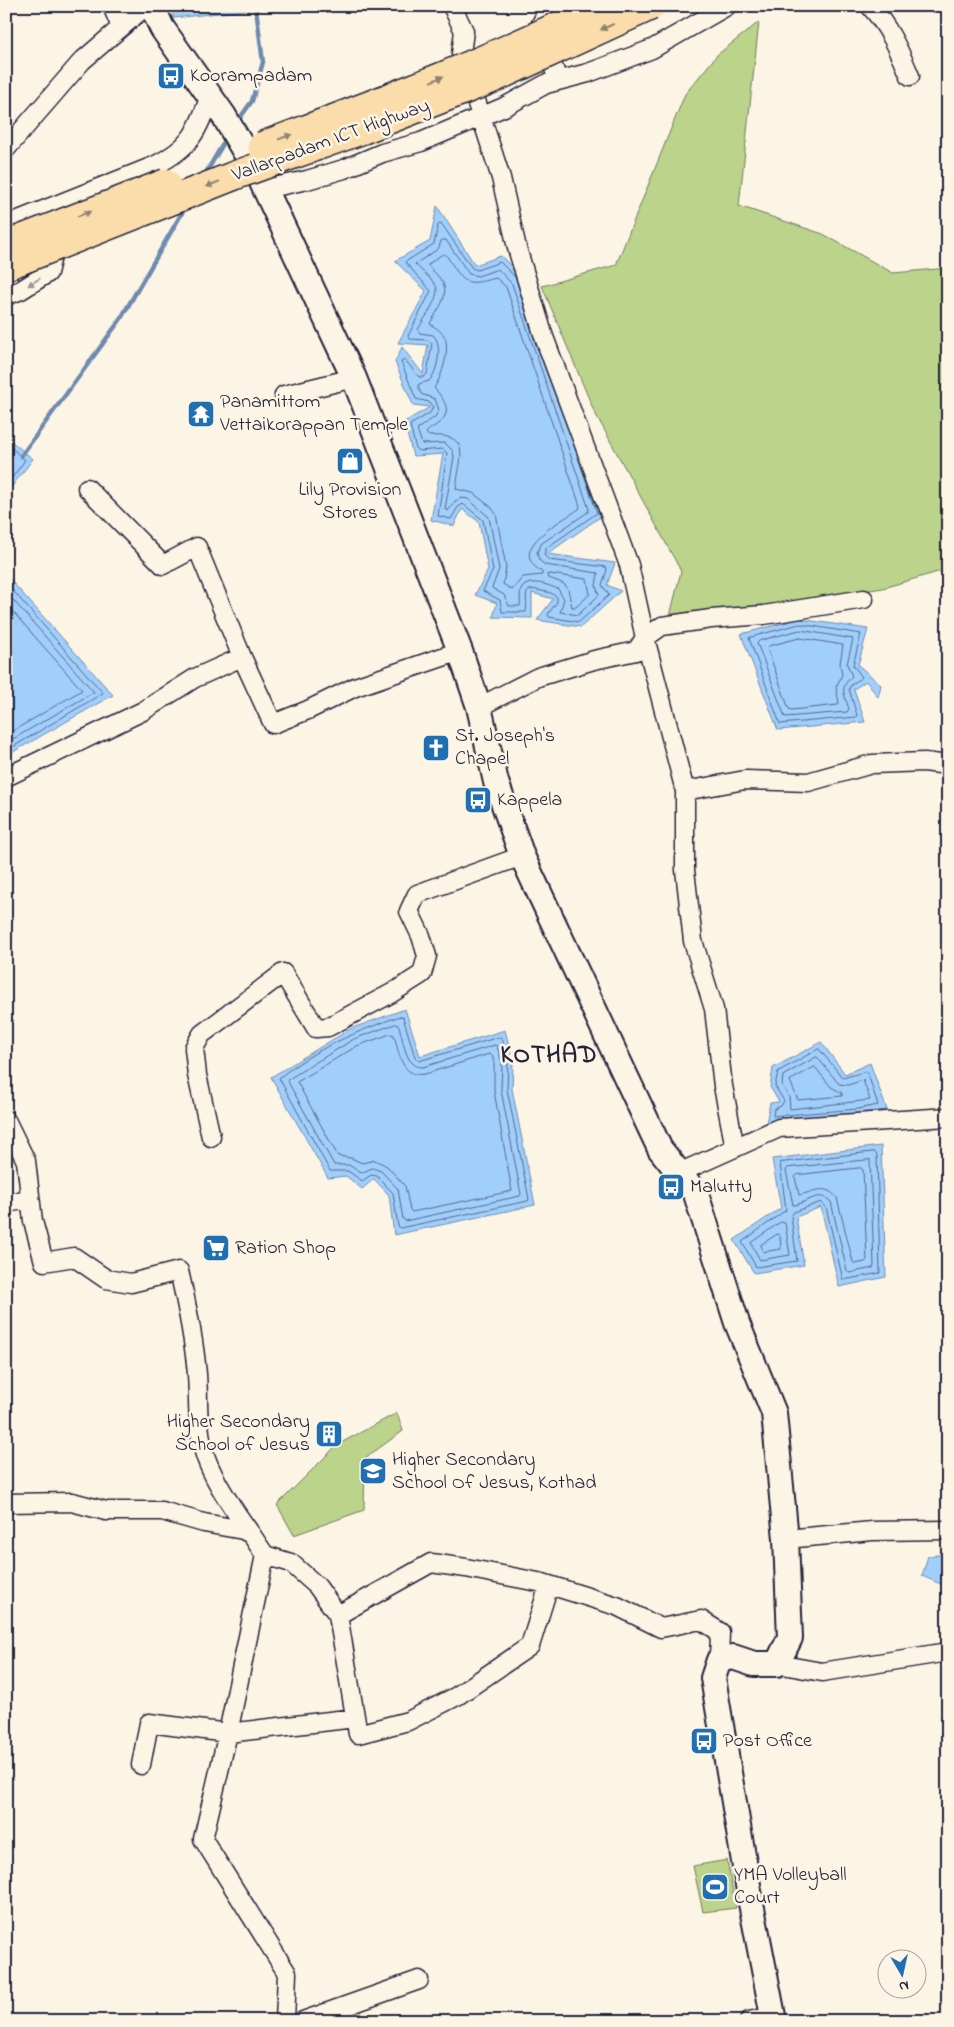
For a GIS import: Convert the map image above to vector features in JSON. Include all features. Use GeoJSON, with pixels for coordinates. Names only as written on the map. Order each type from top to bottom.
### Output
{"type":"FeatureCollection","features":[{"type":"Feature","properties":{"kind":"highway","name":"Vallarpadam ICT Highway"},"geometry":{"type":"LineString","coordinates":[[6,245],[426,84],[558,27],[599,6]]}},
{"type":"Feature","properties":{"kind":"highway","name":"Vallarpadam ICT Highway"},"geometry":{"type":"LineString","coordinates":[[6,266],[236,175],[362,130],[492,79],[651,6]]}},
{"type":"Feature","properties":{"kind":"main road"},"geometry":{"type":"LineString","coordinates":[[152,6],[162,28],[224,116],[262,182],[354,378],[460,651],[479,707],[496,782],[522,856],[660,1149],[681,1172],[696,1194],[737,1323],[774,1413],[786,1539],[790,1638],[777,1664],[754,1664],[733,1657],[719,1660],[713,1678],[751,1903],[773,2018]]}},
{"type":"Feature","properties":{"kind":"street"},"geometry":{"type":"LineString","coordinates":[[112,6],[122,27]]}},
{"type":"Feature","properties":{"kind":"street"},"geometry":{"type":"LineString","coordinates":[[6,149],[82,61],[146,6]]}},
{"type":"Feature","properties":{"kind":"street"},"geometry":{"type":"LineString","coordinates":[[452,6],[464,31],[461,54],[502,178],[517,248],[544,337],[629,565],[645,638],[685,791],[685,870],[693,941],[714,1009],[724,1086],[735,1148]]}},
{"type":"Feature","properties":{"kind":"street"},"geometry":{"type":"LineString","coordinates":[[550,6],[540,26],[558,81]]}},
{"type":"Feature","properties":{"kind":"street"},"geometry":{"type":"LineString","coordinates":[[262,182],[307,180],[344,169],[382,153],[421,142],[504,107],[546,84],[588,73],[652,48],[727,6]]}},
{"type":"Feature","properties":{"kind":"street"},"geometry":{"type":"LineString","coordinates":[[870,6],[882,19],[895,40],[910,76]]}},
{"type":"Feature","properties":{"kind":"street"},"geometry":{"type":"LineString","coordinates":[[6,225],[156,165],[176,155],[199,128],[210,96]]}},
{"type":"Feature","properties":{"kind":"street"},"geometry":{"type":"LineString","coordinates":[[6,296],[21,290],[48,273],[56,240],[50,207]]}},
{"type":"Feature","properties":{"kind":"street"},"geometry":{"type":"LineString","coordinates":[[284,396],[354,378]]}},
{"type":"Feature","properties":{"kind":"street"},"geometry":{"type":"LineString","coordinates":[[86,488],[163,565],[197,547],[242,657],[273,724],[308,710],[354,687],[460,651]]}},
{"type":"Feature","properties":{"kind":"street"},"geometry":{"type":"LineString","coordinates":[[479,707],[538,677],[594,660],[636,651],[645,638],[662,626],[711,619],[764,615],[864,599]]}},
{"type":"Feature","properties":{"kind":"street"},"geometry":{"type":"LineString","coordinates":[[6,776],[143,711],[195,678],[242,657]]}},
{"type":"Feature","properties":{"kind":"street"},"geometry":{"type":"LineString","coordinates":[[685,791],[744,780],[808,782],[872,764],[924,762],[948,765]]}},
{"type":"Feature","properties":{"kind":"street"},"geometry":{"type":"LineString","coordinates":[[210,1137],[197,1075],[194,1048],[202,1034],[283,973],[316,1028],[328,1027],[392,993],[422,974],[427,956],[410,911],[417,894],[522,856]]}},
{"type":"Feature","properties":{"kind":"street"},"geometry":{"type":"LineString","coordinates":[[681,1172],[779,1128],[948,1117]]}},
{"type":"Feature","properties":{"kind":"street"},"geometry":{"type":"LineString","coordinates":[[6,1120],[26,1161],[33,1221],[44,1262],[74,1257],[106,1279],[131,1283],[179,1271],[190,1322],[197,1374],[199,1432],[206,1458],[233,1510],[265,1555],[291,1563],[317,1586],[338,1616],[358,1734],[408,1721],[457,1696],[530,1646],[549,1585]]}},
{"type":"Feature","properties":{"kind":"street"},"geometry":{"type":"LineString","coordinates":[[6,1203],[30,1199]]}},
{"type":"Feature","properties":{"kind":"street"},"geometry":{"type":"LineString","coordinates":[[6,1503],[72,1502],[106,1511],[162,1511],[204,1523],[244,1530],[251,1534]]}},
{"type":"Feature","properties":{"kind":"street"},"geometry":{"type":"LineString","coordinates":[[786,1539],[872,1531],[948,1530]]}},
{"type":"Feature","properties":{"kind":"street"},"geometry":{"type":"LineString","coordinates":[[265,1555],[228,1733],[203,1839],[287,1973],[285,2021]]}},
{"type":"Feature","properties":{"kind":"street"},"geometry":{"type":"LineString","coordinates":[[338,1616],[431,1563],[549,1585],[617,1606],[661,1628],[700,1620],[720,1632],[719,1660]]}},
{"type":"Feature","properties":{"kind":"street"},"geometry":{"type":"LineString","coordinates":[[777,1664],[822,1672],[948,1652]]}},
{"type":"Feature","properties":{"kind":"street"},"geometry":{"type":"LineString","coordinates":[[141,1765],[149,1723],[228,1733],[355,1718]]}},
{"type":"Feature","properties":{"kind":"street"},"geometry":{"type":"LineString","coordinates":[[303,2021],[419,1980]]}},
{"type":"Feature","properties":{"kind":"street"},"geometry":{"type":"LineString","coordinates":[[749,2021],[773,2018]]}},
{"type":"Feature","properties":{"kind":"green space"},"geometry":{"type":"Polygon","coordinates":[[[759,22],[739,206],[823,234],[893,273],[948,268],[948,569],[883,588],[793,602],[670,616],[681,571],[594,411],[542,286],[616,265],[685,94],[717,55],[759,22]]]}},
{"type":"Feature","properties":{"kind":"green space"},"geometry":{"type":"Polygon","coordinates":[[[397,1413],[403,1431],[365,1458],[364,1510],[294,1535],[277,1505],[337,1445],[397,1413]]]}},
{"type":"Feature","properties":{"kind":"green space","name":"YMA Volleyball Court"},"geometry":{"type":"Polygon","coordinates":[[[727,1860],[736,1908],[703,1912],[693,1866],[727,1860]]]}},
{"type":"Feature","properties":{"kind":"water"},"geometry":{"type":"Polygon","coordinates":[[[171,6],[281,6],[174,18],[171,6]]]}},
{"type":"Feature","properties":{"kind":"water"},"geometry":{"type":"Polygon","coordinates":[[[437,206],[475,265],[501,256],[522,277],[603,515],[547,554],[615,563],[607,585],[621,591],[581,627],[537,620],[553,599],[532,593],[532,618],[493,617],[497,603],[475,595],[488,570],[479,522],[462,509],[454,526],[431,520],[443,454],[413,456],[404,422],[430,407],[413,405],[395,362],[402,347],[423,374],[428,345],[398,343],[426,291],[395,261],[430,241],[437,206]]]}},
{"type":"Feature","properties":{"kind":"water"},"geometry":{"type":"Polygon","coordinates":[[[6,437],[33,459],[6,494],[6,437]]]}},
{"type":"Feature","properties":{"kind":"water"},"geometry":{"type":"Polygon","coordinates":[[[6,575],[113,695],[6,756],[6,575]]]}},
{"type":"Feature","properties":{"kind":"water"},"geometry":{"type":"Polygon","coordinates":[[[799,619],[868,629],[858,665],[881,685],[878,697],[866,681],[854,689],[865,722],[778,730],[741,634],[799,619]]]}},
{"type":"Feature","properties":{"kind":"water"},"geometry":{"type":"Polygon","coordinates":[[[405,1009],[420,1056],[505,1030],[513,1061],[512,1089],[535,1205],[394,1235],[389,1195],[374,1179],[362,1189],[346,1176],[328,1178],[271,1077],[350,1029],[405,1009]]]}},
{"type":"Feature","properties":{"kind":"water"},"geometry":{"type":"Polygon","coordinates":[[[821,1042],[845,1074],[870,1063],[887,1110],[766,1123],[770,1103],[779,1102],[770,1087],[773,1068],[821,1042]]]}},
{"type":"Feature","properties":{"kind":"water"},"geometry":{"type":"Polygon","coordinates":[[[881,1146],[886,1277],[839,1287],[821,1207],[796,1217],[804,1265],[754,1273],[734,1240],[781,1208],[772,1159],[881,1146]]]}},
{"type":"Feature","properties":{"kind":"water"},"geometry":{"type":"Polygon","coordinates":[[[948,1554],[948,1584],[943,1585],[922,1576],[928,1556],[948,1554]]]}},
{"type":"Feature","properties":{"kind":"waterway"},"geometry":{"type":"LineString","coordinates":[[237,122],[252,101],[263,62],[256,9]]}},
{"type":"Feature","properties":{"kind":"waterway"},"geometry":{"type":"LineString","coordinates":[[204,176],[227,137]]}},
{"type":"Feature","properties":{"kind":"waterway"},"geometry":{"type":"LineString","coordinates":[[21,456],[120,320],[186,206]]}},
{"type":"Feature","properties":{"kind":"place","name":"Koorampadam"},"geometry":{"type":"Point","coordinates":[171,76]}},
{"type":"Feature","properties":{"kind":"place","name":"Panamittom Vettaikorappan Temple"},"geometry":{"type":"Point","coordinates":[201,414]}},
{"type":"Feature","properties":{"kind":"place","name":"Lily Provision Stores"},"geometry":{"type":"Point","coordinates":[350,461]}},
{"type":"Feature","properties":{"kind":"place","name":"St. Joseph's Chapel"},"geometry":{"type":"Point","coordinates":[436,748]}},
{"type":"Feature","properties":{"kind":"place","name":"Kappela"},"geometry":{"type":"Point","coordinates":[478,800]}},
{"type":"Feature","properties":{"kind":"place","name":"Malutty"},"geometry":{"type":"Point","coordinates":[671,1187]}},
{"type":"Feature","properties":{"kind":"place","name":"Ration Shop"},"geometry":{"type":"Point","coordinates":[216,1248]}},
{"type":"Feature","properties":{"kind":"place","name":"Higher Secondary School of Jesus"},"geometry":{"type":"Point","coordinates":[329,1434]}},
{"type":"Feature","properties":{"kind":"place","name":"Higher Secondary School Of Jesus, Kothad"},"geometry":{"type":"Point","coordinates":[373,1471]}},
{"type":"Feature","properties":{"kind":"place","name":"Post Office"},"geometry":{"type":"Point","coordinates":[704,1741]}},
{"type":"Feature","properties":{"kind":"place","name":"YMA Volleyball Court"},"geometry":{"type":"Point","coordinates":[715,1887]}},
{"type":"Feature","properties":{"kind":"district","name":"KOTHAD"},"geometry":{"type":"Point","coordinates":[549,1056]}}]}
